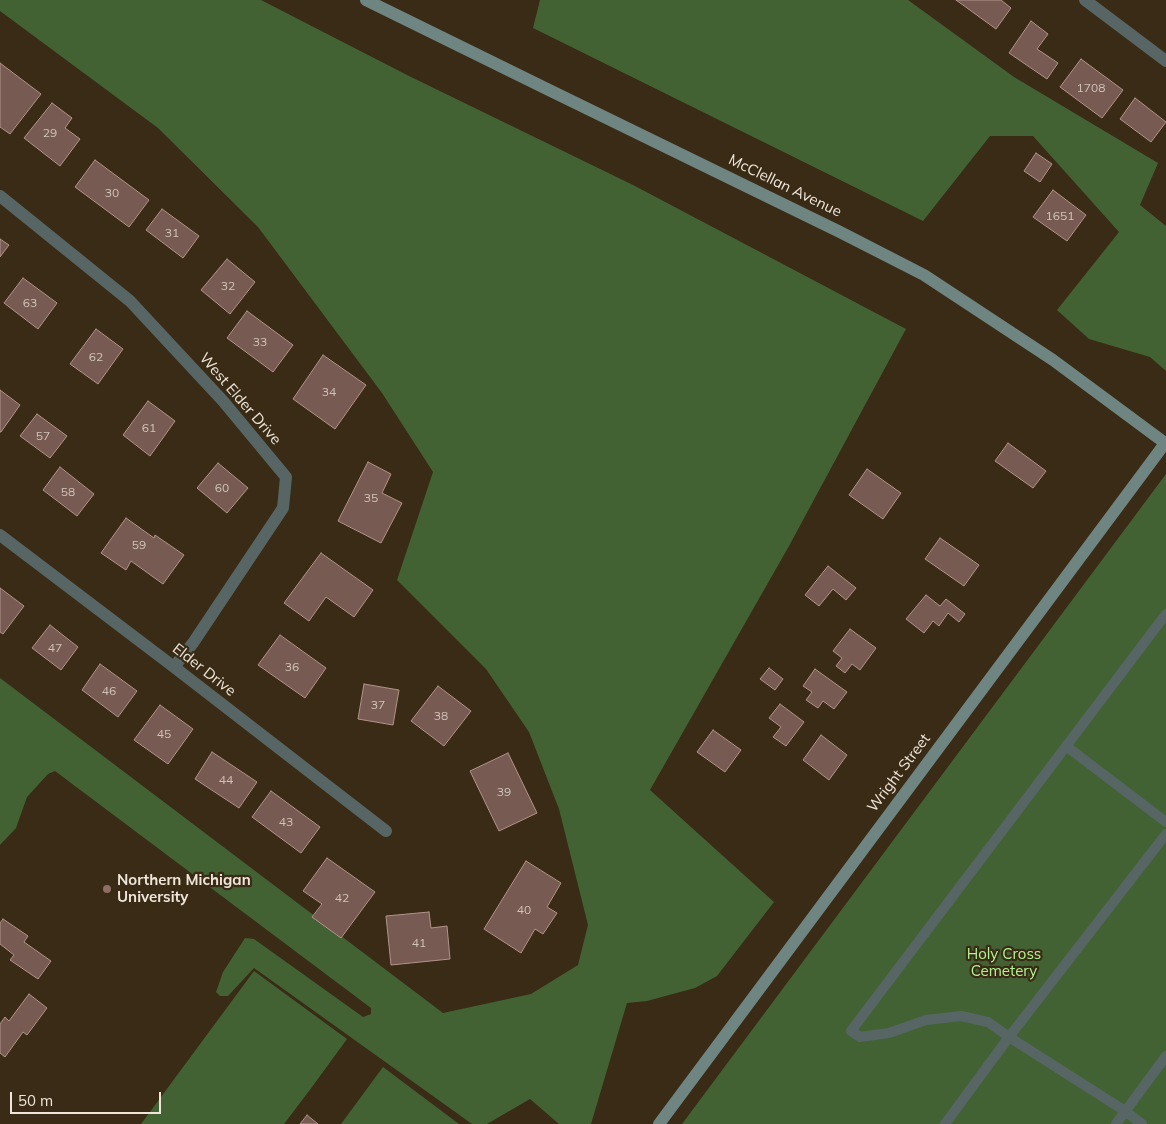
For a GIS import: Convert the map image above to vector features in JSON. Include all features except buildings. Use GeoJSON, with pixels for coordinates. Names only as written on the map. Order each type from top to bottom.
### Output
{"type":"FeatureCollection","features":[{"type":"Feature","properties":{"kind":"main road","name":"McClellan Avenue"},"geometry":{"type":"LineString","coordinates":[[366,0],[924,274],[1053,360],[1166,443]]}},
{"type":"Feature","properties":{"kind":"main road","name":"Wright Street"},"geometry":{"type":"LineString","coordinates":[[659,1124],[1166,443]]}},
{"type":"Feature","properties":{"kind":"street"},"geometry":{"type":"LineString","coordinates":[[1085,0],[1166,61]]}},
{"type":"Feature","properties":{"kind":"street","name":"West Elder Drive"},"geometry":{"type":"LineString","coordinates":[[0,196],[130,301],[223,401],[286,477],[283,508],[193,643],[174,667]]}},
{"type":"Feature","properties":{"kind":"street","name":"Elder Drive"},"geometry":{"type":"LineString","coordinates":[[0,535],[386,831]]}},
{"type":"Feature","properties":{"kind":"lane"},"geometry":{"type":"LineString","coordinates":[[1142,1124],[1125,1111],[1009,1038],[988,1022],[961,1016],[926,1020],[889,1033],[860,1037],[851,1031],[1166,614]]}},
{"type":"Feature","properties":{"kind":"lane"},"geometry":{"type":"LineString","coordinates":[[1066,746],[1166,822]]}},
{"type":"Feature","properties":{"kind":"lane"},"geometry":{"type":"LineString","coordinates":[[945,1124],[1166,834]]}},
{"type":"Feature","properties":{"kind":"lane"},"geometry":{"type":"LineString","coordinates":[[1116,1124],[1166,1056]]}},
{"type":"Feature","properties":{"kind":"green space"},"geometry":{"type":"Polygon","coordinates":[[[0,0],[261,0],[409,76],[633,185],[906,329],[789,546],[650,790],[774,902],[717,976],[695,988],[647,1001],[627,1003],[591,1124],[559,1124],[530,1099],[487,1124],[472,1124],[254,968],[228,996],[220,996],[216,992],[223,972],[245,938],[254,939],[363,1017],[371,1014],[371,1008],[55,771],[48,774],[27,797],[16,828],[0,845],[0,678],[443,1013],[531,994],[578,965],[588,925],[559,809],[529,732],[486,669],[397,580],[433,472],[382,393],[258,227],[158,128],[0,11],[0,0]]]}},
{"type":"Feature","properties":{"kind":"green space"},"geometry":{"type":"Polygon","coordinates":[[[540,0],[908,0],[1014,77],[1158,163],[1140,205],[1166,226],[1166,371],[1150,357],[1089,339],[1057,310],[1119,232],[1033,136],[990,136],[923,221],[533,28],[540,0]]]}},
{"type":"Feature","properties":{"kind":"green space","name":"Holy Cross Cemetery"},"geometry":{"type":"Polygon","coordinates":[[[1166,474],[1166,1124],[682,1124],[1166,474]]]}},
{"type":"Feature","properties":{"kind":"green space"},"geometry":{"type":"Polygon","coordinates":[[[254,971],[347,1039],[312,1087],[284,1124],[141,1124],[254,971]]]}},
{"type":"Feature","properties":{"kind":"green space"},"geometry":{"type":"Polygon","coordinates":[[[383,1067],[459,1124],[341,1124],[383,1067]]]}},
{"type":"Feature","properties":{"kind":"place","name":"Northern Michigan University"},"geometry":{"type":"Point","coordinates":[107,889]}}]}
